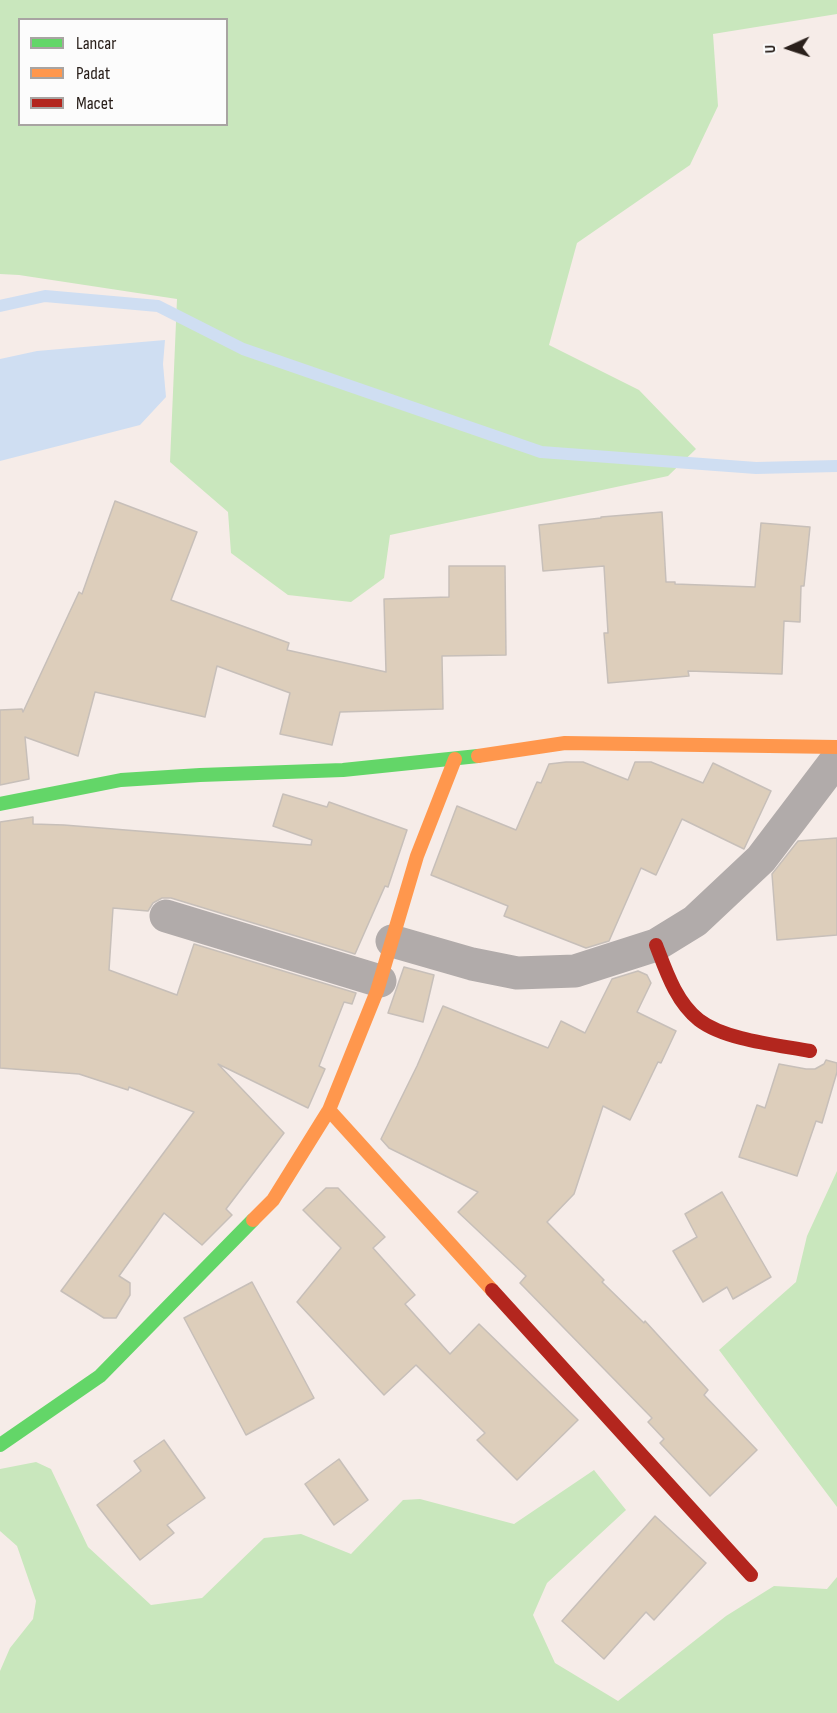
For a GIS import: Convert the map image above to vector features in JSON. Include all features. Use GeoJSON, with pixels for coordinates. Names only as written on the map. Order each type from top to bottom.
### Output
{"type":"FeatureCollection","features":[{"type":"Feature","properties":{"kind":"street"},"geometry":{"type":"LineString","coordinates":[[0,804],[121,780],[343,770],[455,759],[565,743],[837,747]]}},
{"type":"Feature","properties":{"kind":"street"},"geometry":{"type":"LineString","coordinates":[[0,1445],[100,1376],[273,1200],[329,1110],[380,981],[417,856],[455,759]]}},
{"type":"Feature","properties":{"kind":"street"},"geometry":{"type":"LineString","coordinates":[[392,941],[472,964],[517,973],[575,970],[656,945],[695,921],[761,858],[837,759]]}},
{"type":"Feature","properties":{"kind":"street"},"geometry":{"type":"LineString","coordinates":[[166,916],[380,981]]}},
{"type":"Feature","properties":{"kind":"street"},"geometry":{"type":"LineString","coordinates":[[656,945],[671,985],[700,1022],[724,1033],[810,1051]]}},
{"type":"Feature","properties":{"kind":"street"},"geometry":{"type":"LineString","coordinates":[[329,1110],[752,1575]]}},
{"type":"Feature","properties":{"kind":"green space"},"geometry":{"type":"Polygon","coordinates":[[[0,0],[837,0],[837,14],[713,34],[718,106],[690,165],[577,243],[549,345],[639,390],[696,449],[668,476],[390,535],[384,578],[351,602],[288,595],[231,553],[228,512],[170,462],[177,299],[0,274],[0,0]]]}},
{"type":"Feature","properties":{"kind":"green space"},"geometry":{"type":"Polygon","coordinates":[[[837,1171],[837,1507],[719,1350],[796,1282],[807,1236],[837,1171]]]}},
{"type":"Feature","properties":{"kind":"green space"},"geometry":{"type":"Polygon","coordinates":[[[36,1462],[51,1469],[88,1547],[151,1605],[202,1598],[264,1538],[301,1534],[351,1554],[403,1500],[420,1499],[514,1524],[594,1470],[626,1510],[547,1583],[533,1615],[555,1663],[618,1701],[726,1616],[774,1586],[827,1589],[837,1577],[837,1713],[0,1713],[0,1671],[10,1648],[33,1619],[36,1601],[17,1546],[0,1531],[0,1469],[36,1462]]]}},
{"type":"Feature","properties":{"kind":"water"},"geometry":{"type":"Polygon","coordinates":[[[165,340],[163,364],[166,397],[140,425],[0,461],[0,359],[37,351],[165,340]]]}},
{"type":"Feature","properties":{"kind":"building"},"geometry":{"type":"Polygon","coordinates":[[[115,501],[197,532],[171,600],[289,643],[287,650],[386,672],[384,599],[449,597],[449,566],[505,566],[506,655],[442,656],[443,709],[340,712],[332,745],[280,734],[290,693],[217,666],[205,717],[95,692],[78,756],[25,737],[29,779],[0,785],[0,710],[22,709],[23,712],[79,592],[82,594],[115,501]]]}},
{"type":"Feature","properties":{"kind":"building"},"geometry":{"type":"Polygon","coordinates":[[[662,512],[666,582],[675,582],[675,584],[755,587],[761,523],[810,527],[804,586],[801,586],[800,622],[784,621],[782,674],[688,671],[689,676],[608,683],[604,633],[608,633],[604,566],[543,571],[539,525],[662,512]]]}},
{"type":"Feature","properties":{"kind":"building"},"geometry":{"type":"Polygon","coordinates":[[[583,762],[628,780],[635,762],[651,762],[703,783],[713,763],[771,791],[744,849],[682,819],[656,875],[641,868],[609,941],[586,948],[504,916],[508,906],[431,875],[457,806],[516,830],[537,782],[541,783],[549,764],[583,762]]]}},
{"type":"Feature","properties":{"kind":"building"},"geometry":{"type":"Polygon","coordinates":[[[283,794],[327,807],[329,802],[407,830],[388,887],[385,886],[355,954],[171,898],[162,898],[153,903],[148,911],[113,908],[109,970],[177,995],[194,944],[356,993],[352,1004],[344,1002],[319,1066],[325,1069],[308,1108],[218,1064],[284,1133],[226,1209],[232,1215],[202,1245],[164,1213],[119,1276],[130,1283],[130,1295],[116,1318],[104,1318],[61,1291],[194,1112],[129,1087],[128,1090],[79,1074],[0,1068],[0,822],[33,817],[33,824],[311,845],[312,840],[273,826],[283,794]]]}},
{"type":"Feature","properties":{"kind":"building"},"geometry":{"type":"Polygon","coordinates":[[[837,838],[837,935],[777,940],[772,874],[798,841],[837,838]]]}},
{"type":"Feature","properties":{"kind":"building"},"geometry":{"type":"Polygon","coordinates":[[[404,967],[434,975],[423,1022],[388,1013],[404,967]]]}},
{"type":"Feature","properties":{"kind":"building"},"geometry":{"type":"Polygon","coordinates":[[[638,971],[647,975],[651,983],[637,1012],[676,1031],[630,1120],[603,1106],[574,1194],[547,1222],[604,1280],[602,1282],[644,1323],[645,1321],[708,1390],[704,1395],[757,1450],[710,1496],[660,1443],[664,1439],[648,1422],[652,1418],[520,1283],[526,1276],[458,1212],[478,1192],[389,1148],[381,1139],[443,1006],[548,1048],[561,1021],[585,1033],[612,979],[638,971]]]}},
{"type":"Feature","properties":{"kind":"building"},"geometry":{"type":"Polygon","coordinates":[[[826,1060],[837,1063],[837,1072],[822,1123],[816,1121],[797,1176],[739,1157],[757,1105],[765,1108],[779,1064],[815,1069],[824,1064],[826,1060]]]}},
{"type":"Feature","properties":{"kind":"building"},"geometry":{"type":"Polygon","coordinates":[[[326,1188],[338,1188],[385,1237],[373,1248],[415,1295],[405,1304],[450,1354],[479,1324],[578,1420],[517,1480],[477,1440],[485,1433],[416,1365],[384,1395],[297,1302],[341,1248],[303,1210],[326,1188]]]}},
{"type":"Feature","properties":{"kind":"building"},"geometry":{"type":"Polygon","coordinates":[[[722,1192],[771,1277],[733,1299],[727,1287],[703,1302],[673,1251],[697,1237],[685,1214],[722,1192]]]}},
{"type":"Feature","properties":{"kind":"building"},"geometry":{"type":"Polygon","coordinates":[[[252,1282],[314,1398],[246,1435],[184,1318],[252,1282]]]}},
{"type":"Feature","properties":{"kind":"building"},"geometry":{"type":"Polygon","coordinates":[[[164,1440],[205,1498],[167,1525],[174,1533],[140,1560],[97,1505],[141,1471],[134,1461],[164,1440]]]}},
{"type":"Feature","properties":{"kind":"building"},"geometry":{"type":"Polygon","coordinates":[[[339,1459],[368,1500],[334,1525],[305,1484],[339,1459]]]}},
{"type":"Feature","properties":{"kind":"building"},"geometry":{"type":"Polygon","coordinates":[[[655,1516],[706,1563],[654,1620],[646,1612],[604,1659],[562,1621],[655,1516]]]}},
{"type":"Feature","properties":{"kind":"waterway"},"geometry":{"type":"LineString","coordinates":[[0,306],[45,296],[158,306],[243,349],[541,452],[756,468],[837,466]]}},
{"type":"Feature","properties":{"kind":"traffic: fast"},"geometry":{"type":"LineString","coordinates":[[0,804],[121,780],[343,770],[478,756]]}},
{"type":"Feature","properties":{"kind":"traffic: fast"},"geometry":{"type":"LineString","coordinates":[[0,1445],[100,1376],[253,1220]]}},
{"type":"Feature","properties":{"kind":"traffic: slow"},"geometry":{"type":"LineString","coordinates":[[478,756],[565,743],[837,747]]}},
{"type":"Feature","properties":{"kind":"traffic: slow"},"geometry":{"type":"LineString","coordinates":[[253,1220],[273,1200],[329,1110],[377,991],[417,856],[455,759]]}},
{"type":"Feature","properties":{"kind":"traffic: slow"},"geometry":{"type":"LineString","coordinates":[[329,1110],[492,1290]]}},
{"type":"Feature","properties":{"kind":"traffic: jam"},"geometry":{"type":"LineString","coordinates":[[656,945],[678,995],[699,1020],[710,1027],[737,1037],[810,1051]]}},
{"type":"Feature","properties":{"kind":"traffic: jam"},"geometry":{"type":"LineString","coordinates":[[492,1290],[751,1575]]}}]}
